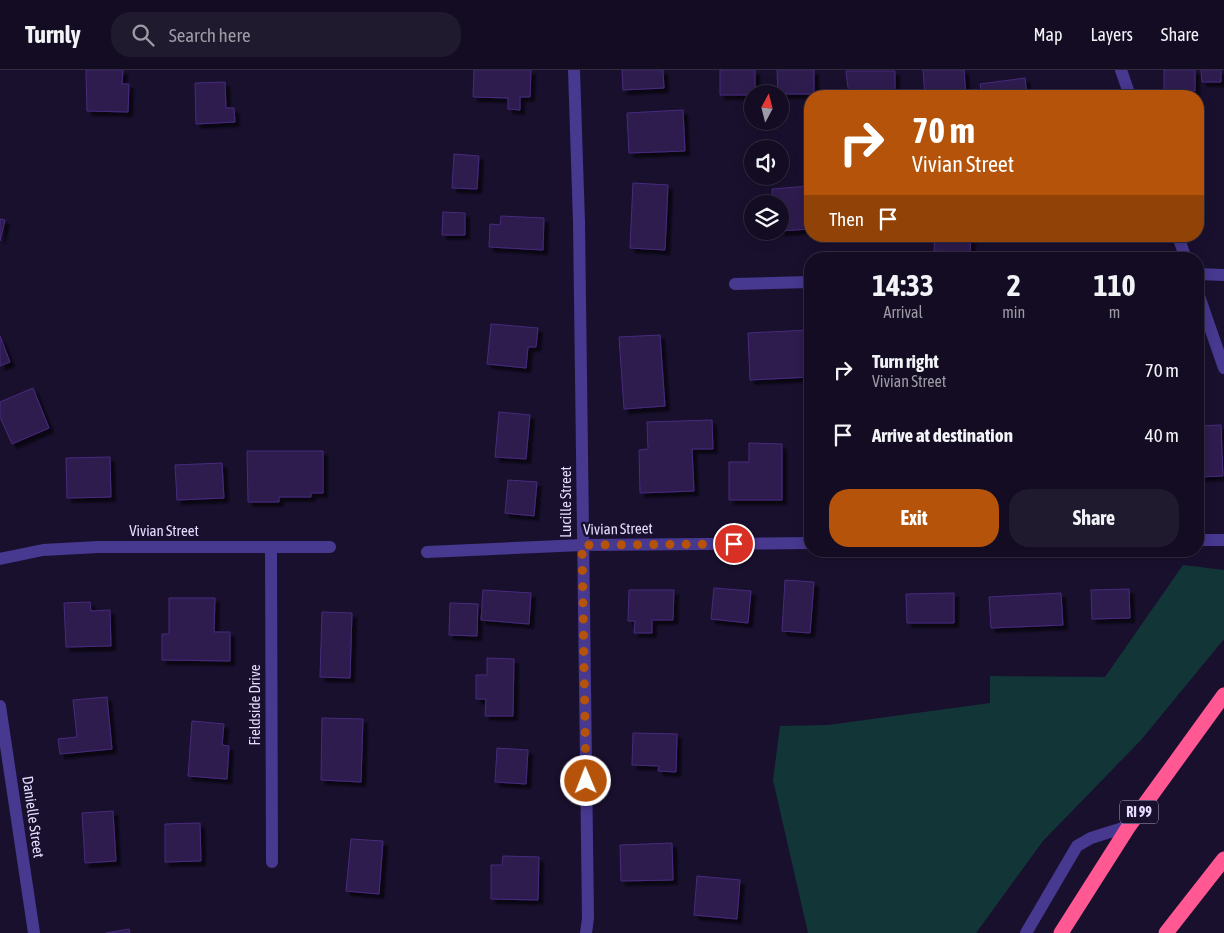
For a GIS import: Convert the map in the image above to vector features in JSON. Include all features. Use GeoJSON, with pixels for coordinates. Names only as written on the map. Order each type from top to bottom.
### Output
{"type":"FeatureCollection","features":[{"type":"Feature","properties":{"kind":"highway","name":"RI 99"},"geometry":{"type":"LineString","coordinates":[[1061,933],[1129,826],[1224,695]]}},
{"type":"Feature","properties":{"kind":"highway"},"geometry":{"type":"LineString","coordinates":[[1166,933],[1224,859]]}},
{"type":"Feature","properties":{"kind":"street","name":"Lucille Street"},"geometry":{"type":"LineString","coordinates":[[574,70],[579,222],[588,918],[586,933]]}},
{"type":"Feature","properties":{"kind":"street"},"geometry":{"type":"LineString","coordinates":[[1121,70],[1128,90]]}},
{"type":"Feature","properties":{"kind":"street"},"geometry":{"type":"LineString","coordinates":[[1204,274],[1224,275]]}},
{"type":"Feature","properties":{"kind":"street"},"geometry":{"type":"LineString","coordinates":[[735,284],[804,282]]}},
{"type":"Feature","properties":{"kind":"street"},"geometry":{"type":"LineString","coordinates":[[1204,310],[1224,368]]}},
{"type":"Feature","properties":{"kind":"street"},"geometry":{"type":"LineString","coordinates":[[1204,540],[1224,540]]}},
{"type":"Feature","properties":{"kind":"street","name":"Vivian Street"},"geometry":{"type":"LineString","coordinates":[[427,552],[582,545],[804,544]]}},
{"type":"Feature","properties":{"kind":"street","name":"Fieldside Drive"},"geometry":{"type":"LineString","coordinates":[[271,547],[272,862]]}},
{"type":"Feature","properties":{"kind":"street","name":"Vivian Street"},"geometry":{"type":"LineString","coordinates":[[0,559],[43,550],[80,548],[330,547]]}},
{"type":"Feature","properties":{"kind":"street","name":"Danielle Street"},"geometry":{"type":"LineString","coordinates":[[0,706],[34,933]]}},
{"type":"Feature","properties":{"kind":"street"},"geometry":{"type":"LineString","coordinates":[[1026,933],[1078,846],[1091,838],[1129,826]]}},
{"type":"Feature","properties":{"kind":"green space"},"geometry":{"type":"Polygon","coordinates":[[[1183,565],[1224,570],[1224,639],[1141,740],[1043,841],[976,933],[808,933],[773,780],[780,726],[828,725],[990,703],[990,676],[1105,677],[1183,565]]]}},
{"type":"Feature","properties":{"kind":"building"},"geometry":{"type":"Polygon","coordinates":[[[86,70],[123,70],[122,84],[129,84],[128,112],[87,111],[86,70]]]}},
{"type":"Feature","properties":{"kind":"building"},"geometry":{"type":"Polygon","coordinates":[[[474,70],[531,70],[530,97],[520,97],[520,110],[508,109],[508,98],[473,97],[474,70]]]}},
{"type":"Feature","properties":{"kind":"building"},"geometry":{"type":"Polygon","coordinates":[[[622,70],[663,70],[664,88],[623,90],[622,70]]]}},
{"type":"Feature","properties":{"kind":"building"},"geometry":{"type":"Polygon","coordinates":[[[720,70],[755,70],[755,85],[744,85],[744,95],[720,95],[720,70]]]}},
{"type":"Feature","properties":{"kind":"building"},"geometry":{"type":"Polygon","coordinates":[[[777,70],[814,70],[814,90],[804,90],[804,94],[789,94],[789,85],[778,85],[777,70]]]}},
{"type":"Feature","properties":{"kind":"building"},"geometry":{"type":"Polygon","coordinates":[[[923,70],[964,70],[966,90],[925,90],[923,70]]]}},
{"type":"Feature","properties":{"kind":"building"},"geometry":{"type":"Polygon","coordinates":[[[1164,70],[1195,70],[1195,90],[1164,90],[1164,70]]]}},
{"type":"Feature","properties":{"kind":"building"},"geometry":{"type":"Polygon","coordinates":[[[1201,70],[1221,70],[1221,82],[1202,82],[1201,70]]]}},
{"type":"Feature","properties":{"kind":"building"},"geometry":{"type":"Polygon","coordinates":[[[846,71],[895,71],[895,90],[848,90],[846,71]]]}},
{"type":"Feature","properties":{"kind":"building"},"geometry":{"type":"Polygon","coordinates":[[[1025,78],[1026,90],[981,90],[980,84],[1025,78]]]}},
{"type":"Feature","properties":{"kind":"building"},"geometry":{"type":"Polygon","coordinates":[[[225,82],[226,108],[234,108],[235,122],[196,124],[195,83],[225,82]]]}},
{"type":"Feature","properties":{"kind":"building"},"geometry":{"type":"Polygon","coordinates":[[[683,110],[685,151],[629,153],[627,113],[683,110]]]}},
{"type":"Feature","properties":{"kind":"building"},"geometry":{"type":"Polygon","coordinates":[[[454,154],[479,156],[477,189],[452,188],[454,154]]]}},
{"type":"Feature","properties":{"kind":"building"},"geometry":{"type":"Polygon","coordinates":[[[633,183],[668,185],[665,250],[630,248],[633,183]]]}},
{"type":"Feature","properties":{"kind":"building"},"geometry":{"type":"Polygon","coordinates":[[[804,186],[804,229],[789,230],[789,195],[772,195],[772,189],[804,186]]]}},
{"type":"Feature","properties":{"kind":"building"},"geometry":{"type":"Polygon","coordinates":[[[443,212],[465,213],[465,235],[442,235],[443,212]]]}},
{"type":"Feature","properties":{"kind":"building"},"geometry":{"type":"Polygon","coordinates":[[[501,216],[544,218],[543,250],[489,247],[490,224],[500,225],[501,216]]]}},
{"type":"Feature","properties":{"kind":"building"},"geometry":{"type":"Polygon","coordinates":[[[0,219],[5,220],[0,241],[0,219]]]}},
{"type":"Feature","properties":{"kind":"building"},"geometry":{"type":"Polygon","coordinates":[[[935,242],[971,242],[970,252],[934,251],[935,242]]]}},
{"type":"Feature","properties":{"kind":"building"},"geometry":{"type":"Polygon","coordinates":[[[491,324],[538,328],[536,347],[528,347],[526,368],[487,364],[491,324]]]}},
{"type":"Feature","properties":{"kind":"building"},"geometry":{"type":"Polygon","coordinates":[[[804,330],[804,377],[750,380],[748,333],[804,330]]]}},
{"type":"Feature","properties":{"kind":"building"},"geometry":{"type":"Polygon","coordinates":[[[660,335],[665,406],[624,409],[619,337],[660,335]]]}},
{"type":"Feature","properties":{"kind":"building"},"geometry":{"type":"Polygon","coordinates":[[[0,336],[10,362],[0,366],[0,336]]]}},
{"type":"Feature","properties":{"kind":"building"},"geometry":{"type":"Polygon","coordinates":[[[33,388],[49,428],[12,444],[0,417],[0,402],[33,388]]]}},
{"type":"Feature","properties":{"kind":"building"},"geometry":{"type":"Polygon","coordinates":[[[499,412],[530,415],[526,459],[495,457],[499,412]]]}},
{"type":"Feature","properties":{"kind":"building"},"geometry":{"type":"Polygon","coordinates":[[[712,420],[713,449],[692,449],[694,491],[640,493],[639,450],[648,449],[647,422],[712,420]]]}},
{"type":"Feature","properties":{"kind":"building"},"geometry":{"type":"Polygon","coordinates":[[[1221,425],[1223,476],[1204,477],[1204,426],[1221,425]]]}},
{"type":"Feature","properties":{"kind":"building"},"geometry":{"type":"Polygon","coordinates":[[[749,443],[782,444],[782,500],[729,500],[729,462],[749,462],[749,443]]]}},
{"type":"Feature","properties":{"kind":"building"},"geometry":{"type":"Polygon","coordinates":[[[247,451],[323,451],[323,493],[311,493],[311,497],[279,497],[279,502],[248,502],[247,451]]]}},
{"type":"Feature","properties":{"kind":"building"},"geometry":{"type":"Polygon","coordinates":[[[110,457],[111,497],[67,498],[66,458],[110,457]]]}},
{"type":"Feature","properties":{"kind":"building"},"geometry":{"type":"Polygon","coordinates":[[[222,463],[224,498],[177,500],[175,465],[222,463]]]}},
{"type":"Feature","properties":{"kind":"building"},"geometry":{"type":"Polygon","coordinates":[[[508,480],[537,482],[534,516],[505,513],[508,480]]]}},
{"type":"Feature","properties":{"kind":"building"},"geometry":{"type":"Polygon","coordinates":[[[785,580],[814,582],[810,633],[782,631],[785,580]]]}},
{"type":"Feature","properties":{"kind":"building"},"geometry":{"type":"Polygon","coordinates":[[[714,588],[751,591],[748,623],[711,619],[714,588]]]}},
{"type":"Feature","properties":{"kind":"building"},"geometry":{"type":"Polygon","coordinates":[[[1129,589],[1130,618],[1092,619],[1091,590],[1129,589]]]}},
{"type":"Feature","properties":{"kind":"building"},"geometry":{"type":"Polygon","coordinates":[[[483,590],[531,593],[529,624],[481,620],[483,590]]]}},
{"type":"Feature","properties":{"kind":"building"},"geometry":{"type":"Polygon","coordinates":[[[629,590],[674,590],[673,620],[652,620],[652,633],[634,633],[635,621],[628,621],[629,590]]]}},
{"type":"Feature","properties":{"kind":"building"},"geometry":{"type":"Polygon","coordinates":[[[954,593],[954,623],[907,623],[906,594],[954,593]]]}},
{"type":"Feature","properties":{"kind":"building"},"geometry":{"type":"Polygon","coordinates":[[[1061,593],[1063,625],[991,628],[989,597],[1061,593]]]}},
{"type":"Feature","properties":{"kind":"building"},"geometry":{"type":"Polygon","coordinates":[[[169,598],[215,598],[214,632],[230,632],[230,661],[162,660],[162,634],[169,634],[169,598]]]}},
{"type":"Feature","properties":{"kind":"building"},"geometry":{"type":"Polygon","coordinates":[[[90,602],[91,611],[110,610],[111,646],[66,647],[64,603],[90,602]]]}},
{"type":"Feature","properties":{"kind":"building"},"geometry":{"type":"Polygon","coordinates":[[[450,603],[478,604],[477,636],[449,635],[450,603]]]}},
{"type":"Feature","properties":{"kind":"building"},"geometry":{"type":"Polygon","coordinates":[[[322,612],[352,613],[350,678],[320,677],[322,612]]]}},
{"type":"Feature","properties":{"kind":"building"},"geometry":{"type":"Polygon","coordinates":[[[487,658],[514,659],[513,716],[485,716],[486,699],[476,699],[476,675],[487,675],[487,658]]]}},
{"type":"Feature","properties":{"kind":"building"},"geometry":{"type":"Polygon","coordinates":[[[107,697],[112,749],[60,754],[58,739],[77,737],[73,700],[107,697]]]}},
{"type":"Feature","properties":{"kind":"building"},"geometry":{"type":"Polygon","coordinates":[[[322,718],[363,719],[361,782],[321,780],[322,718]]]}},
{"type":"Feature","properties":{"kind":"building"},"geometry":{"type":"Polygon","coordinates":[[[192,721],[224,724],[222,745],[229,746],[227,779],[188,776],[192,721]]]}},
{"type":"Feature","properties":{"kind":"building"},"geometry":{"type":"Polygon","coordinates":[[[633,733],[677,734],[676,772],[658,771],[659,766],[632,765],[633,733]]]}},
{"type":"Feature","properties":{"kind":"building"},"geometry":{"type":"Polygon","coordinates":[[[497,748],[528,750],[526,784],[495,782],[497,748]]]}},
{"type":"Feature","properties":{"kind":"building"},"geometry":{"type":"Polygon","coordinates":[[[113,811],[116,861],[85,863],[82,813],[113,811]]]}},
{"type":"Feature","properties":{"kind":"building"},"geometry":{"type":"Polygon","coordinates":[[[200,823],[201,861],[165,862],[165,824],[200,823]]]}},
{"type":"Feature","properties":{"kind":"building"},"geometry":{"type":"Polygon","coordinates":[[[351,839],[383,841],[379,894],[346,891],[351,839]]]}},
{"type":"Feature","properties":{"kind":"building"},"geometry":{"type":"Polygon","coordinates":[[[672,843],[673,880],[621,881],[620,845],[672,843]]]}},
{"type":"Feature","properties":{"kind":"building"},"geometry":{"type":"Polygon","coordinates":[[[503,856],[539,857],[538,900],[491,899],[491,865],[502,865],[503,856]]]}},
{"type":"Feature","properties":{"kind":"building"},"geometry":{"type":"Polygon","coordinates":[[[697,876],[740,880],[737,919],[694,915],[697,876]]]}},
{"type":"Feature","properties":{"kind":"building"},"geometry":{"type":"Polygon","coordinates":[[[129,929],[130,933],[106,933],[129,929]]]}},
{"type":"Feature","properties":{"kind":"route"},"geometry":{"type":"LineString","coordinates":[[586,781],[582,545],[734,544]]}}]}
